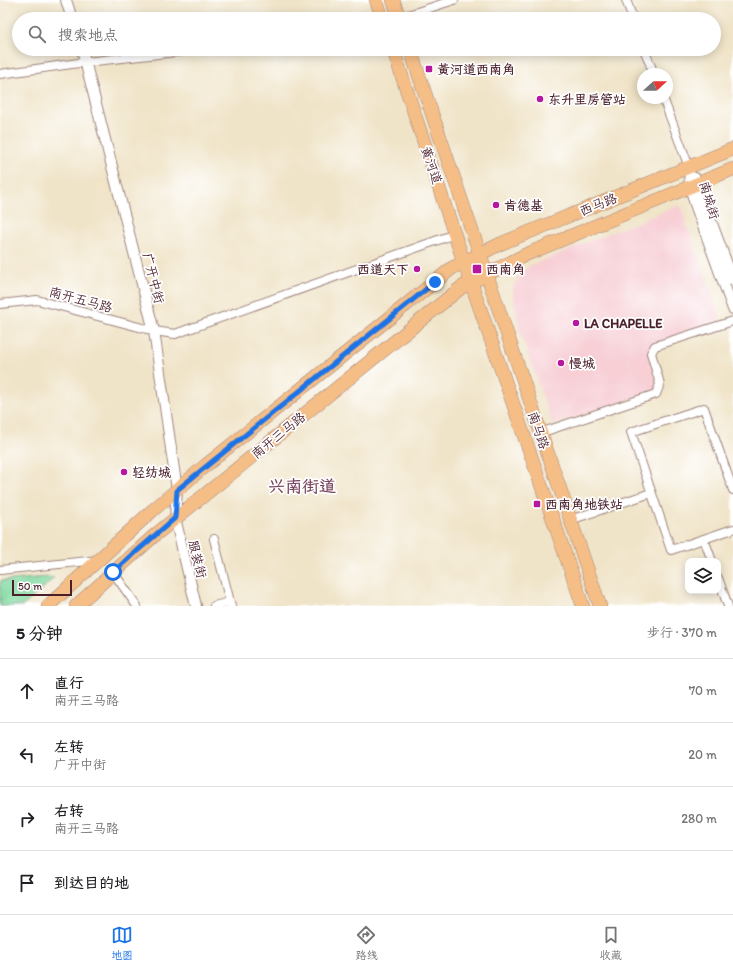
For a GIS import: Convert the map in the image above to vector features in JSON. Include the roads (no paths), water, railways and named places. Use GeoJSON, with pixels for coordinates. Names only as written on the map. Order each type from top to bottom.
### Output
{"type":"FeatureCollection","features":[{"type":"Feature","properties":{"kind":"main road"},"geometry":{"type":"LineString","coordinates":[[376,0],[380,12]]}},
{"type":"Feature","properties":{"kind":"main road"},"geometry":{"type":"LineString","coordinates":[[393,0],[396,12]]}},
{"type":"Feature","properties":{"kind":"main road","name":"黄河道"},"geometry":{"type":"LineString","coordinates":[[395,56],[471,281]]}},
{"type":"Feature","properties":{"kind":"main road","name":"黄河道"},"geometry":{"type":"LineString","coordinates":[[412,56],[480,253]]}},
{"type":"Feature","properties":{"kind":"main road","name":"西马路"},"geometry":{"type":"LineString","coordinates":[[464,261],[480,253],[733,149]]}},
{"type":"Feature","properties":{"kind":"main road","name":"西马路"},"geometry":{"type":"LineString","coordinates":[[487,273],[525,255],[733,169]]}},
{"type":"Feature","properties":{"kind":"main road","name":"南马路"},"geometry":{"type":"LineString","coordinates":[[480,253],[540,434],[600,606]]}},
{"type":"Feature","properties":{"kind":"main road","name":"南开三马路"},"geometry":{"type":"LineString","coordinates":[[48,606],[177,490],[429,286],[464,261]]}},
{"type":"Feature","properties":{"kind":"main road","name":"南开三马路"},"geometry":{"type":"LineString","coordinates":[[76,606],[175,518],[438,304],[471,281],[487,273]]}},
{"type":"Feature","properties":{"kind":"main road","name":"南马路"},"geometry":{"type":"LineString","coordinates":[[471,281],[583,606]]}},
{"type":"Feature","properties":{"kind":"street"},"geometry":{"type":"LineString","coordinates":[[66,0],[70,12]]}},
{"type":"Feature","properties":{"kind":"street"},"geometry":{"type":"LineString","coordinates":[[419,12],[454,0]]}},
{"type":"Feature","properties":{"kind":"street"},"geometry":{"type":"LineString","coordinates":[[626,0],[630,12]]}},
{"type":"Feature","properties":{"kind":"street","name":"广开中街"},"geometry":{"type":"LineString","coordinates":[[84,56],[154,331],[177,490],[175,518]]}},
{"type":"Feature","properties":{"kind":"street"},"geometry":{"type":"LineString","coordinates":[[0,74],[140,56]]}},
{"type":"Feature","properties":{"kind":"street"},"geometry":{"type":"LineString","coordinates":[[647,56],[652,68]]}},
{"type":"Feature","properties":{"kind":"street"},"geometry":{"type":"LineString","coordinates":[[665,104],[689,167]]}},
{"type":"Feature","properties":{"kind":"street","name":"南城街"},"geometry":{"type":"LineString","coordinates":[[689,167],[733,310]]}},
{"type":"Feature","properties":{"kind":"street","name":"南城街"},"geometry":{"type":"LineString","coordinates":[[694,185],[733,280]]}},
{"type":"Feature","properties":{"kind":"street","name":"南开五马路"},"geometry":{"type":"LineString","coordinates":[[0,304],[37,300],[154,331],[175,334],[455,234]]}},
{"type":"Feature","properties":{"kind":"street"},"geometry":{"type":"LineString","coordinates":[[540,434],[656,394],[660,384],[651,353],[654,346],[733,321]]}},
{"type":"Feature","properties":{"kind":"street"},"geometry":{"type":"LineString","coordinates":[[733,490],[730,468],[704,408],[630,432],[671,550],[733,529]]}},
{"type":"Feature","properties":{"kind":"street"},"geometry":{"type":"LineString","coordinates":[[570,520],[651,493]]}},
{"type":"Feature","properties":{"kind":"street","name":"服装街"},"geometry":{"type":"LineString","coordinates":[[175,518],[196,606]]}},
{"type":"Feature","properties":{"kind":"street"},"geometry":{"type":"LineString","coordinates":[[214,539],[231,604],[214,606]]}},
{"type":"Feature","properties":{"kind":"street"},"geometry":{"type":"LineString","coordinates":[[704,539],[711,558]]}},
{"type":"Feature","properties":{"kind":"street"},"geometry":{"type":"LineString","coordinates":[[0,570],[99,560]]}},
{"type":"Feature","properties":{"kind":"street"},"geometry":{"type":"LineString","coordinates":[[113,572],[137,606]]}},
{"type":"Feature","properties":{"kind":"street"},"geometry":{"type":"LineString","coordinates":[[721,586],[728,606]]}},
{"type":"Feature","properties":{"kind":"place","name":"黄河道西南角"},"geometry":{"type":"Point","coordinates":[429,69]}},
{"type":"Feature","properties":{"kind":"place","name":"东升里房管站"},"geometry":{"type":"Point","coordinates":[540,99]}},
{"type":"Feature","properties":{"kind":"place","name":"肯德基"},"geometry":{"type":"Point","coordinates":[496,205]}},
{"type":"Feature","properties":{"kind":"place","name":"西道天下"},"geometry":{"type":"Point","coordinates":[417,269]}},
{"type":"Feature","properties":{"kind":"place","name":"西南角"},"geometry":{"type":"Point","coordinates":[477,269]}},
{"type":"Feature","properties":{"kind":"place","name":"LA CHAPELLE"},"geometry":{"type":"Point","coordinates":[576,323]}},
{"type":"Feature","properties":{"kind":"place","name":"慢城"},"geometry":{"type":"Point","coordinates":[561,363]}},
{"type":"Feature","properties":{"kind":"place","name":"轻纺城"},"geometry":{"type":"Point","coordinates":[124,472]}},
{"type":"Feature","properties":{"kind":"place","name":"西南角地铁站"},"geometry":{"type":"Point","coordinates":[537,504]}},
{"type":"Feature","properties":{"kind":"district","name":"兴南街道"},"geometry":{"type":"Point","coordinates":[302,486]}}]}
